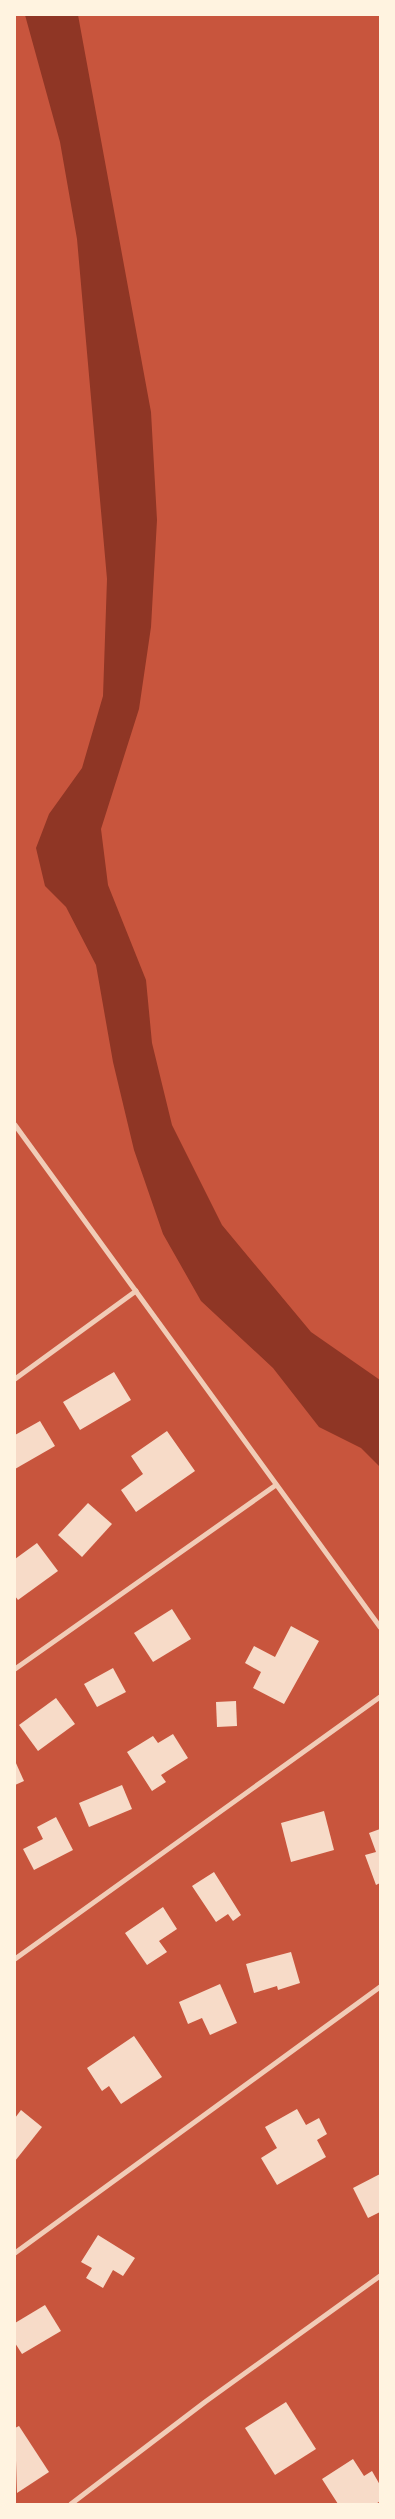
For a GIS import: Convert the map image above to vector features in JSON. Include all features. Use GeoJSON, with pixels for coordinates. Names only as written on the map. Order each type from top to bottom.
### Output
{"type":"FeatureCollection","features":[{"type":"Feature","properties":{"kind":"street"},"geometry":{"type":"LineString","coordinates":[[15,1125],[380,1627]]}},
{"type":"Feature","properties":{"kind":"street"},"geometry":{"type":"LineString","coordinates":[[15,1379],[136,1292]]}},
{"type":"Feature","properties":{"kind":"street"},"geometry":{"type":"LineString","coordinates":[[15,1669],[276,1485]]}},
{"type":"Feature","properties":{"kind":"street"},"geometry":{"type":"LineString","coordinates":[[15,1959],[380,1697]]}},
{"type":"Feature","properties":{"kind":"street"},"geometry":{"type":"LineString","coordinates":[[15,2253],[380,1987]]}},
{"type":"Feature","properties":{"kind":"street"},"geometry":{"type":"LineString","coordinates":[[71,2504],[205,2402],[380,2276]]}},
{"type":"Feature","properties":{"kind":"shaded area"},"geometry":{"type":"Polygon","coordinates":[[[25,15],[78,15],[151,412],[157,520],[151,627],[139,709],[101,829],[108,885],[146,980],[152,1043],[172,1125],[222,1225],[311,1332],[380,1380],[380,1467],[361,1448],[319,1427],[273,1368],[201,1301],[163,1234],[134,1150],[113,1062],[96,965],[66,907],[45,886],[36,848],[49,814],[82,768],[103,696],[107,579],[77,239],[60,142],[25,15]]]}},
{"type":"Feature","properties":{"kind":"building"},"geometry":{"type":"Polygon","coordinates":[[[114,1372],[131,1400],[80,1430],[63,1402],[114,1372]]]}},
{"type":"Feature","properties":{"kind":"building"},"geometry":{"type":"Polygon","coordinates":[[[40,1421],[55,1446],[15,1469],[15,1435],[40,1421]]]}},
{"type":"Feature","properties":{"kind":"building"},"geometry":{"type":"Polygon","coordinates":[[[167,1431],[195,1471],[136,1512],[121,1490],[143,1474],[131,1456],[167,1431]]]}},
{"type":"Feature","properties":{"kind":"building"},"geometry":{"type":"Polygon","coordinates":[[[88,1503],[112,1524],[82,1557],[58,1535],[88,1503]]]}},
{"type":"Feature","properties":{"kind":"building"},"geometry":{"type":"Polygon","coordinates":[[[37,1543],[58,1571],[18,1600],[15,1596],[15,1559],[37,1543]]]}},
{"type":"Feature","properties":{"kind":"building"},"geometry":{"type":"Polygon","coordinates":[[[172,1609],[191,1639],[153,1662],[134,1633],[172,1609]]]}},
{"type":"Feature","properties":{"kind":"building"},"geometry":{"type":"Polygon","coordinates":[[[291,1626],[319,1641],[284,1704],[253,1688],[261,1672],[245,1663],[254,1646],[275,1657],[291,1626]]]}},
{"type":"Feature","properties":{"kind":"building"},"geometry":{"type":"Polygon","coordinates":[[[113,1668],[126,1692],[97,1707],[84,1684],[113,1668]]]}},
{"type":"Feature","properties":{"kind":"building"},"geometry":{"type":"Polygon","coordinates":[[[56,1698],[75,1724],[38,1751],[19,1725],[56,1698]]]}},
{"type":"Feature","properties":{"kind":"building"},"geometry":{"type":"Polygon","coordinates":[[[236,1701],[237,1726],[217,1727],[216,1702],[236,1701]]]}},
{"type":"Feature","properties":{"kind":"building"},"geometry":{"type":"Polygon","coordinates":[[[173,1734],[188,1758],[161,1775],[166,1782],[152,1791],[127,1752],[153,1736],[158,1743],[173,1734]]]}},
{"type":"Feature","properties":{"kind":"building"},"geometry":{"type":"Polygon","coordinates":[[[15,1761],[24,1781],[15,1785],[15,1761]]]}},
{"type":"Feature","properties":{"kind":"building"},"geometry":{"type":"Polygon","coordinates":[[[122,1785],[132,1809],[89,1827],[79,1803],[122,1785]]]}},
{"type":"Feature","properties":{"kind":"building"},"geometry":{"type":"Polygon","coordinates":[[[324,1811],[334,1850],[291,1862],[281,1823],[324,1811]]]}},
{"type":"Feature","properties":{"kind":"building"},"geometry":{"type":"Polygon","coordinates":[[[56,1817],[73,1850],[34,1870],[23,1849],[43,1839],[37,1827],[56,1817]]]}},
{"type":"Feature","properties":{"kind":"building"},"geometry":{"type":"Polygon","coordinates":[[[380,1829],[380,1883],[376,1885],[365,1855],[376,1852],[369,1833],[380,1829]]]}},
{"type":"Feature","properties":{"kind":"building"},"geometry":{"type":"Polygon","coordinates":[[[214,1872],[241,1915],[233,1921],[228,1914],[216,1922],[192,1886],[214,1872]]]}},
{"type":"Feature","properties":{"kind":"building"},"geometry":{"type":"Polygon","coordinates":[[[163,1907],[177,1929],[159,1941],[167,1952],[147,1965],[125,1933],[163,1907]]]}},
{"type":"Feature","properties":{"kind":"building"},"geometry":{"type":"Polygon","coordinates":[[[291,1952],[300,1983],[278,1990],[277,1986],[254,1993],[246,1964],[291,1952]]]}},
{"type":"Feature","properties":{"kind":"building"},"geometry":{"type":"Polygon","coordinates":[[[220,1984],[237,2023],[210,2035],[202,2018],[188,2024],[179,2002],[220,1984]]]}},
{"type":"Feature","properties":{"kind":"building"},"geometry":{"type":"Polygon","coordinates":[[[134,2036],[162,2077],[121,2104],[109,2086],[102,2091],[87,2068],[134,2036]]]}},
{"type":"Feature","properties":{"kind":"building"},"geometry":{"type":"Polygon","coordinates":[[[297,2109],[306,2125],[319,2118],[327,2134],[317,2140],[326,2157],[277,2185],[261,2158],[277,2148],[265,2127],[297,2109]]]}},
{"type":"Feature","properties":{"kind":"building"},"geometry":{"type":"Polygon","coordinates":[[[21,2110],[42,2127],[15,2161],[15,2118],[21,2110]]]}},
{"type":"Feature","properties":{"kind":"building"},"geometry":{"type":"Polygon","coordinates":[[[380,2174],[380,2212],[368,2218],[353,2188],[380,2174]]]}},
{"type":"Feature","properties":{"kind":"building"},"geometry":{"type":"Polygon","coordinates":[[[98,2235],[135,2258],[123,2276],[113,2270],[103,2288],[86,2278],[92,2268],[81,2262],[98,2235]]]}},
{"type":"Feature","properties":{"kind":"building"},"geometry":{"type":"Polygon","coordinates":[[[45,2305],[61,2331],[22,2354],[15,2343],[15,2323],[45,2305]]]}},
{"type":"Feature","properties":{"kind":"building"},"geometry":{"type":"Polygon","coordinates":[[[286,2402],[316,2449],[275,2475],[245,2428],[286,2402]]]}},
{"type":"Feature","properties":{"kind":"building"},"geometry":{"type":"Polygon","coordinates":[[[19,2426],[49,2472],[17,2493],[15,2428],[19,2426]]]}},
{"type":"Feature","properties":{"kind":"building"},"geometry":{"type":"Polygon","coordinates":[[[353,2459],[364,2476],[372,2471],[380,2485],[380,2501],[376,2504],[338,2504],[322,2479],[353,2459]]]}}]}
